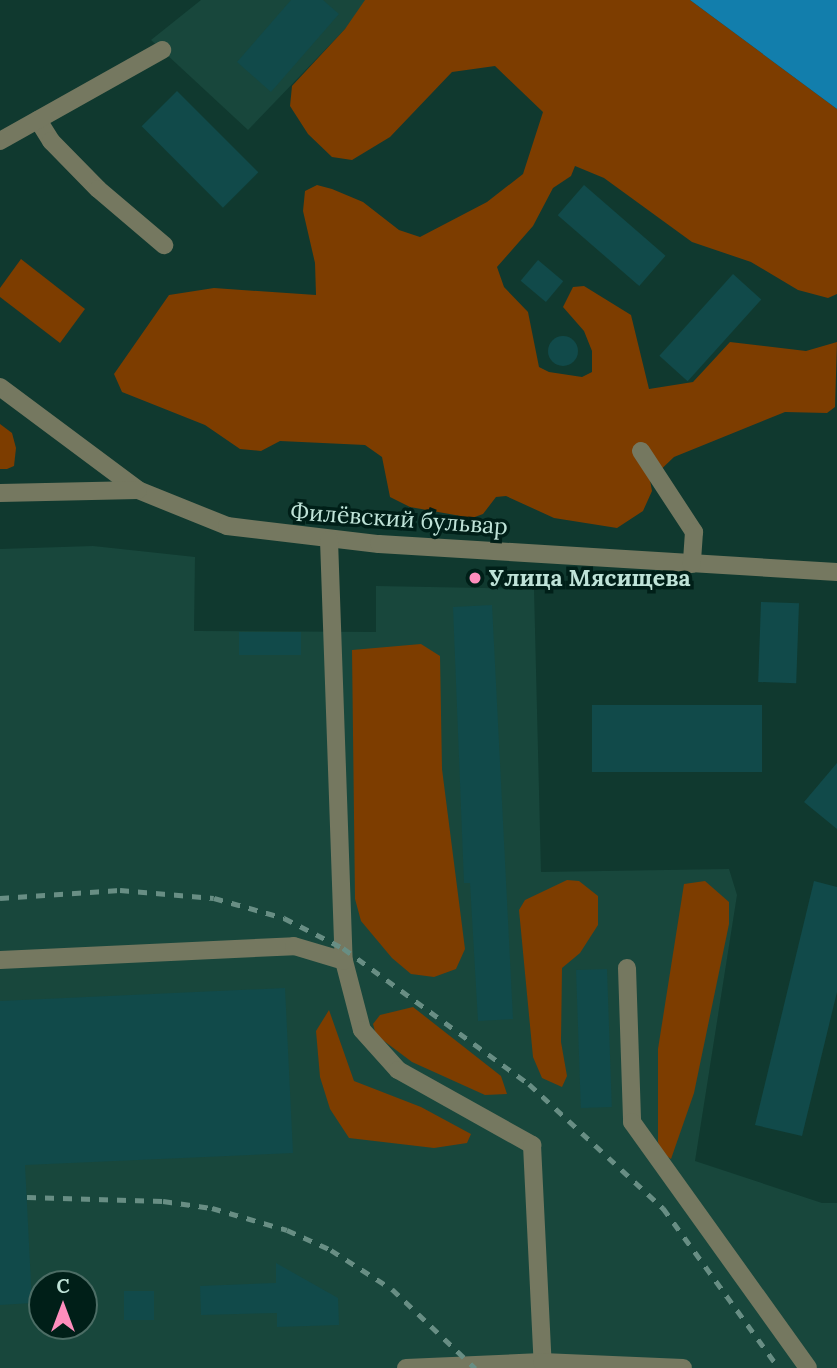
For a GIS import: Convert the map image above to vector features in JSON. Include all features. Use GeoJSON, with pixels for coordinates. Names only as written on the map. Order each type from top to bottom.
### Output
{"type":"FeatureCollection","features":[{"type":"Feature","properties":{"kind":"street"},"geometry":{"type":"LineString","coordinates":[[0,141],[162,50]]}},
{"type":"Feature","properties":{"kind":"street"},"geometry":{"type":"LineString","coordinates":[[38,120],[51,141],[98,189],[164,244]]}},
{"type":"Feature","properties":{"kind":"street","name":"Филёвский бульвар"},"geometry":{"type":"LineString","coordinates":[[0,387],[138,490],[227,526],[329,540],[837,572]]}},
{"type":"Feature","properties":{"kind":"street"},"geometry":{"type":"LineString","coordinates":[[641,451],[694,532],[692,564]]}},
{"type":"Feature","properties":{"kind":"street"},"geometry":{"type":"LineString","coordinates":[[0,493],[138,490]]}},
{"type":"Feature","properties":{"kind":"street"},"geometry":{"type":"LineString","coordinates":[[329,540],[344,961],[362,1030],[398,1070],[532,1145],[542,1365]]}},
{"type":"Feature","properties":{"kind":"street"},"geometry":{"type":"LineString","coordinates":[[0,960],[294,946],[344,961]]}},
{"type":"Feature","properties":{"kind":"street"},"geometry":{"type":"LineString","coordinates":[[627,968],[632,1122],[808,1368]]}},
{"type":"Feature","properties":{"kind":"street"},"geometry":{"type":"LineString","coordinates":[[406,1368],[542,1365],[683,1368]]}},
{"type":"Feature","properties":{"kind":"shaded area"},"geometry":{"type":"Polygon","coordinates":[[[201,0],[373,0],[248,130],[151,40],[201,0]]]}},
{"type":"Feature","properties":{"kind":"shaded area"},"geometry":{"type":"Polygon","coordinates":[[[365,0],[690,0],[837,109],[837,294],[828,298],[798,290],[751,262],[692,242],[604,178],[575,166],[571,176],[553,188],[533,226],[497,267],[504,287],[528,312],[539,367],[549,372],[582,377],[592,372],[592,351],[584,331],[563,307],[573,287],[584,286],[631,315],[649,389],[693,382],[730,342],[806,351],[837,342],[835,407],[827,413],[785,412],[674,457],[650,480],[652,491],[643,511],[617,528],[554,518],[506,496],[496,497],[483,514],[472,518],[410,507],[390,497],[382,457],[365,445],[280,441],[261,451],[240,449],[205,425],[122,392],[114,374],[169,295],[214,288],[316,295],[315,263],[303,211],[305,191],[317,185],[332,189],[363,202],[399,230],[420,237],[487,202],[523,174],[543,112],[495,66],[452,72],[390,137],[352,160],[332,157],[308,134],[290,106],[292,86],[345,29],[365,0]]]}},
{"type":"Feature","properties":{"kind":"shaded area"},"geometry":{"type":"Polygon","coordinates":[[[21,259],[85,309],[60,343],[0,297],[0,288],[21,259]]]}},
{"type":"Feature","properties":{"kind":"shaded area"},"geometry":{"type":"Polygon","coordinates":[[[0,424],[12,433],[16,448],[14,466],[7,469],[0,469],[0,424]]]}},
{"type":"Feature","properties":{"kind":"shaded area"},"geometry":{"type":"Polygon","coordinates":[[[93,546],[195,557],[194,631],[376,632],[376,586],[534,589],[541,872],[729,869],[737,895],[695,1161],[822,1203],[837,1203],[837,1368],[0,1368],[0,549],[93,546]]]}},
{"type":"Feature","properties":{"kind":"shaded area"},"geometry":{"type":"Polygon","coordinates":[[[421,644],[440,656],[442,769],[465,949],[456,969],[434,977],[411,974],[392,958],[361,921],[355,899],[352,650],[421,644]]]}},
{"type":"Feature","properties":{"kind":"shaded area"},"geometry":{"type":"Polygon","coordinates":[[[567,880],[579,881],[598,896],[598,925],[580,953],[562,968],[561,1042],[567,1076],[562,1087],[542,1078],[533,1057],[519,910],[525,900],[567,880]]]}},
{"type":"Feature","properties":{"kind":"shaded area"},"geometry":{"type":"Polygon","coordinates":[[[705,881],[729,902],[729,924],[694,1093],[671,1159],[661,1152],[658,1142],[658,1049],[684,884],[705,881]]]}},
{"type":"Feature","properties":{"kind":"shaded area"},"geometry":{"type":"Polygon","coordinates":[[[413,1007],[501,1076],[507,1094],[485,1095],[412,1062],[376,1035],[373,1024],[380,1015],[413,1007]]]}},
{"type":"Feature","properties":{"kind":"shaded area"},"geometry":{"type":"Polygon","coordinates":[[[329,1010],[354,1081],[421,1107],[471,1134],[467,1143],[434,1148],[349,1138],[330,1109],[320,1077],[316,1031],[329,1010]]]}},
{"type":"Feature","properties":{"kind":"water"},"geometry":{"type":"Polygon","coordinates":[[[690,0],[837,0],[837,109],[690,0]]]}},
{"type":"Feature","properties":{"kind":"building"},"geometry":{"type":"Polygon","coordinates":[[[291,0],[323,0],[339,14],[271,92],[237,62],[291,0]]]}},
{"type":"Feature","properties":{"kind":"building"},"geometry":{"type":"Polygon","coordinates":[[[177,91],[258,172],[223,208],[142,126],[177,91]]]}},
{"type":"Feature","properties":{"kind":"building"},"geometry":{"type":"Polygon","coordinates":[[[584,185],[666,256],[639,286],[558,215],[584,185]]]}},
{"type":"Feature","properties":{"kind":"building"},"geometry":{"type":"Polygon","coordinates":[[[538,260],[563,281],[546,302],[521,281],[538,260]]]}},
{"type":"Feature","properties":{"kind":"building"},"geometry":{"type":"Polygon","coordinates":[[[733,274],[761,299],[688,381],[659,356],[733,274]]]}},
{"type":"Feature","properties":{"kind":"building"},"geometry":{"type":"Polygon","coordinates":[[[563,336],[574,340],[578,351],[574,362],[563,366],[552,362],[548,351],[552,340],[563,336]]]}},
{"type":"Feature","properties":{"kind":"building"},"geometry":{"type":"Polygon","coordinates":[[[761,602],[799,603],[796,683],[758,682],[761,602]]]}},
{"type":"Feature","properties":{"kind":"building"},"geometry":{"type":"Polygon","coordinates":[[[492,605],[513,1019],[478,1021],[470,883],[464,883],[453,607],[492,605]]]}},
{"type":"Feature","properties":{"kind":"building"},"geometry":{"type":"Polygon","coordinates":[[[239,632],[301,632],[301,655],[239,655],[239,632]]]}},
{"type":"Feature","properties":{"kind":"building"},"geometry":{"type":"Polygon","coordinates":[[[592,705],[762,705],[762,772],[592,772],[592,705]]]}},
{"type":"Feature","properties":{"kind":"building"},"geometry":{"type":"Polygon","coordinates":[[[837,763],[837,829],[804,802],[837,763]]]}},
{"type":"Feature","properties":{"kind":"building"},"geometry":{"type":"Polygon","coordinates":[[[814,881],[837,887],[837,992],[802,1136],[755,1125],[814,881]]]}},
{"type":"Feature","properties":{"kind":"building"},"geometry":{"type":"Polygon","coordinates":[[[607,969],[612,1107],[581,1108],[576,970],[607,969]]]}},
{"type":"Feature","properties":{"kind":"building"},"geometry":{"type":"Polygon","coordinates":[[[285,988],[293,1153],[25,1165],[30,1270],[28,1270],[28,1303],[0,1305],[0,1001],[285,988]]]}},
{"type":"Feature","properties":{"kind":"building"},"geometry":{"type":"Polygon","coordinates":[[[276,1263],[338,1298],[339,1325],[277,1327],[277,1313],[201,1315],[200,1286],[276,1283],[276,1263]]]}},
{"type":"Feature","properties":{"kind":"building"},"geometry":{"type":"Polygon","coordinates":[[[124,1291],[154,1291],[154,1320],[124,1320],[124,1291]]]}},
{"type":"Feature","properties":{"kind":"railway"},"geometry":{"type":"LineString","coordinates":[[0,898],[120,890],[214,898],[284,918],[343,948],[529,1084],[663,1208],[779,1368]]}},
{"type":"Feature","properties":{"kind":"railway"},"geometry":{"type":"LineString","coordinates":[[27,1197],[163,1201],[212,1208],[287,1230],[331,1250],[392,1289],[475,1368]]}},
{"type":"Feature","properties":{"kind":"place","name":"Улица Мясищева"},"geometry":{"type":"Point","coordinates":[475,578]}}]}
